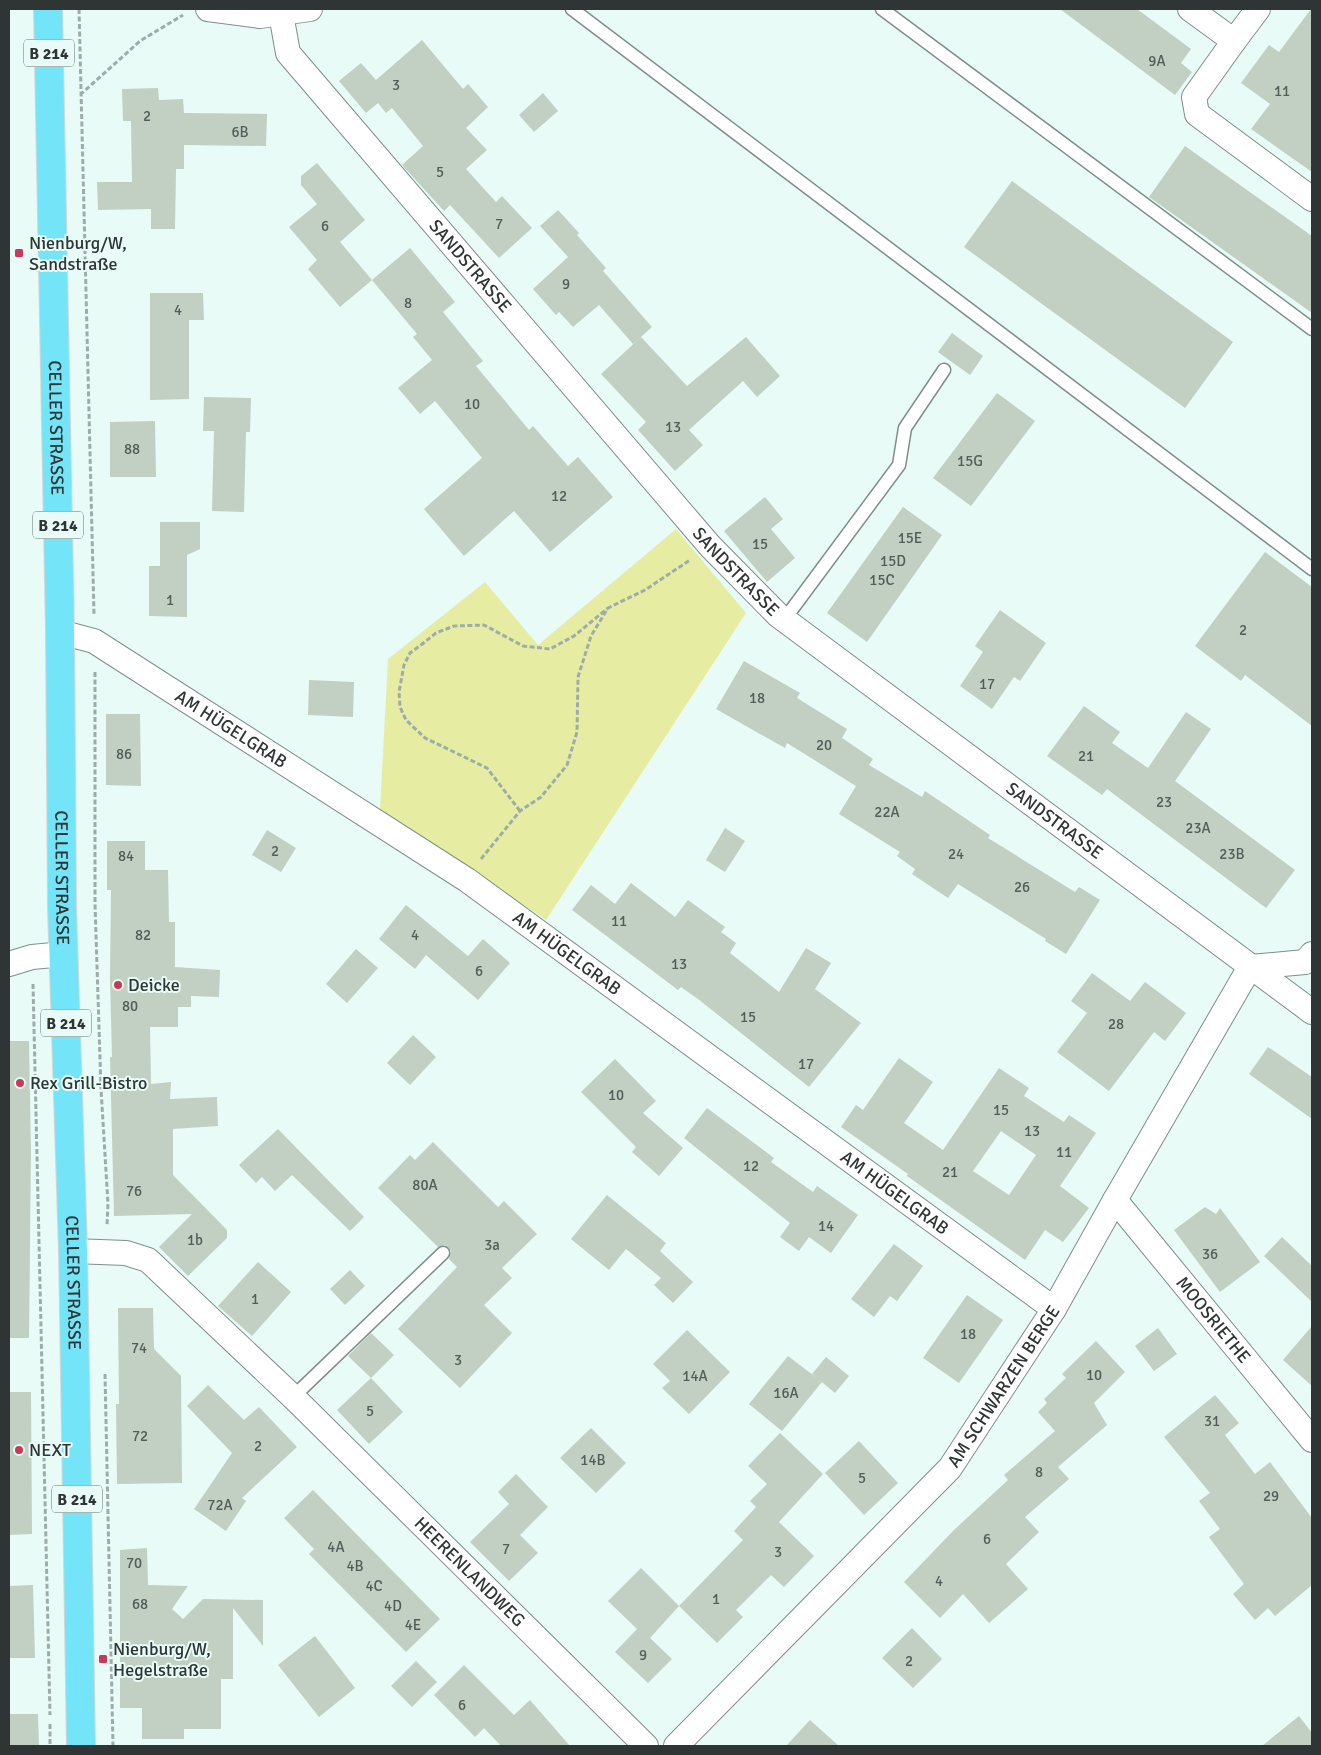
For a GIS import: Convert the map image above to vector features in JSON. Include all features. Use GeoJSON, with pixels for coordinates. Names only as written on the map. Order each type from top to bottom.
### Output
{"type":"FeatureCollection","features":[{"type":"Feature","properties":{"kind":"main road","name":"CELLER STRASSE"},"geometry":{"type":"LineString","coordinates":[[48,9],[60,632],[62,908],[73,1251],[81,1746]]}},
{"type":"Feature","properties":{"kind":"street"},"geometry":{"type":"LineString","coordinates":[[197,11],[260,16],[310,9]]}},
{"type":"Feature","properties":{"kind":"street"},"geometry":{"type":"LineString","coordinates":[[1190,9],[1234,41]]}},
{"type":"Feature","properties":{"kind":"street"},"geometry":{"type":"LineString","coordinates":[[1258,9],[1194,98],[1197,114],[1312,198]]}},
{"type":"Feature","properties":{"kind":"street","name":"SANDSTRASSE"},"geometry":{"type":"LineString","coordinates":[[280,14],[288,53],[710,546],[784,620],[1312,1012]]}},
{"type":"Feature","properties":{"kind":"street","name":"AM HÜGELGRAB"},"geometry":{"type":"LineString","coordinates":[[60,632],[94,641],[467,880],[1054,1309]]}},
{"type":"Feature","properties":{"kind":"street"},"geometry":{"type":"LineString","coordinates":[[9,964],[32,957],[64,954]]}},
{"type":"Feature","properties":{"kind":"street"},"geometry":{"type":"LineString","coordinates":[[1250,967],[1305,962],[1312,954]]}},
{"type":"Feature","properties":{"kind":"street","name":"AM SCHWARZEN BERGE"},"geometry":{"type":"LineString","coordinates":[[676,1746],[950,1468],[1054,1309],[1250,967]]}},
{"type":"Feature","properties":{"kind":"street","name":"MOOSRIETHE"},"geometry":{"type":"LineString","coordinates":[[1115,1200],[1312,1440]]}},
{"type":"Feature","properties":{"kind":"street","name":"HEERENLANDWEG"},"geometry":{"type":"LineString","coordinates":[[73,1251],[126,1254],[148,1260],[293,1396],[646,1746]]}},
{"type":"Feature","properties":{"kind":"lane"},"geometry":{"type":"LineString","coordinates":[[572,9],[1312,569]]}},
{"type":"Feature","properties":{"kind":"lane"},"geometry":{"type":"LineString","coordinates":[[882,9],[1312,328]]}},
{"type":"Feature","properties":{"kind":"lane"},"geometry":{"type":"LineString","coordinates":[[784,620],[899,465],[905,428],[944,370]]}},
{"type":"Feature","properties":{"kind":"lane"},"geometry":{"type":"LineString","coordinates":[[293,1396],[443,1253]]}},
{"type":"Feature","properties":{"kind":"path"},"geometry":{"type":"LineString","coordinates":[[79,9],[94,641],[95,904],[100,1089],[108,1204],[106,1253]]}},
{"type":"Feature","properties":{"kind":"path"},"geometry":{"type":"LineString","coordinates":[[81,95],[140,41],[197,11]]}},
{"type":"Feature","properties":{"kind":"path"},"geometry":{"type":"LineString","coordinates":[[520,811],[487,768],[426,738],[406,720],[400,707],[399,692],[404,665],[410,653],[436,633],[454,626],[484,625],[523,646],[550,649],[574,636],[608,608],[645,590],[710,546]]}},
{"type":"Feature","properties":{"kind":"path"},"geometry":{"type":"LineString","coordinates":[[467,880],[474,867],[520,811],[541,797],[567,765],[577,732],[578,677],[591,636],[608,608]]}},
{"type":"Feature","properties":{"kind":"path"},"geometry":{"type":"LineString","coordinates":[[106,1373],[114,1746]]}},
{"type":"Feature","properties":{"kind":"green space"},"geometry":{"type":"Polygon","coordinates":[[[676,529],[746,613],[546,920],[380,809],[388,659],[485,582],[538,645],[676,529]]]}},
{"type":"Feature","properties":{"kind":"building"},"geometry":{"type":"Polygon","coordinates":[[[1060,9],[1137,9],[1191,49],[1181,63],[1192,72],[1175,95],[1060,9]]]}},
{"type":"Feature","properties":{"kind":"building"},"geometry":{"type":"Polygon","coordinates":[[[1311,9],[1312,172],[1251,129],[1270,104],[1241,83],[1269,45],[1279,52],[1311,9]]]}},
{"type":"Feature","properties":{"kind":"building"},"geometry":{"type":"Polygon","coordinates":[[[422,40],[463,89],[468,84],[488,107],[466,128],[487,150],[466,169],[496,202],[502,196],[532,228],[499,258],[450,205],[444,211],[402,165],[423,146],[392,108],[386,113],[378,103],[366,113],[339,81],[361,63],[376,80],[422,40]]]}},
{"type":"Feature","properties":{"kind":"building"},"geometry":{"type":"Polygon","coordinates":[[[158,88],[159,100],[183,99],[184,113],[267,114],[266,146],[184,145],[184,169],[176,169],[175,229],[151,229],[151,209],[98,210],[97,182],[132,182],[131,121],[123,121],[122,89],[158,88]]]}},
{"type":"Feature","properties":{"kind":"building"},"geometry":{"type":"Polygon","coordinates":[[[543,93],[558,111],[534,132],[519,115],[543,93]]]}},
{"type":"Feature","properties":{"kind":"building"},"geometry":{"type":"Polygon","coordinates":[[[1185,146],[1312,236],[1312,313],[1149,197],[1185,146]]]}},
{"type":"Feature","properties":{"kind":"building"},"geometry":{"type":"Polygon","coordinates":[[[317,163],[365,220],[340,242],[372,280],[340,307],[308,269],[317,260],[289,227],[317,204],[301,185],[301,176],[317,163]]]}},
{"type":"Feature","properties":{"kind":"building"},"geometry":{"type":"Polygon","coordinates":[[[1012,181],[1233,342],[1185,408],[964,247],[1012,181]]]}},
{"type":"Feature","properties":{"kind":"building"},"geometry":{"type":"Polygon","coordinates":[[[558,210],[579,233],[577,235],[606,268],[603,271],[652,327],[633,344],[599,305],[573,327],[559,312],[556,315],[533,289],[568,257],[540,226],[558,210]]]}},
{"type":"Feature","properties":{"kind":"building"},"geometry":{"type":"Polygon","coordinates":[[[410,248],[455,302],[443,312],[483,361],[476,366],[529,430],[533,426],[568,466],[578,457],[613,497],[550,552],[514,511],[464,556],[424,509],[482,458],[435,401],[420,414],[398,388],[432,360],[413,337],[417,334],[372,280],[410,248]]]}},
{"type":"Feature","properties":{"kind":"building"},"geometry":{"type":"Polygon","coordinates":[[[150,293],[203,293],[204,320],[189,320],[189,399],[150,400],[150,293]]]}},
{"type":"Feature","properties":{"kind":"building"},"geometry":{"type":"Polygon","coordinates":[[[952,333],[983,356],[970,375],[938,352],[952,333]]]}},
{"type":"Feature","properties":{"kind":"building"},"geometry":{"type":"Polygon","coordinates":[[[641,337],[687,386],[746,337],[780,376],[757,397],[743,381],[689,430],[703,445],[675,471],[638,430],[646,422],[601,374],[641,337]]]}},
{"type":"Feature","properties":{"kind":"building"},"geometry":{"type":"Polygon","coordinates":[[[997,393],[1035,421],[971,506],[933,478],[997,393]]]}},
{"type":"Feature","properties":{"kind":"building"},"geometry":{"type":"Polygon","coordinates":[[[204,397],[251,398],[250,432],[246,432],[244,512],[212,511],[214,431],[203,431],[204,397]]]}},
{"type":"Feature","properties":{"kind":"building"},"geometry":{"type":"Polygon","coordinates":[[[155,421],[156,477],[110,477],[110,422],[155,421]]]}},
{"type":"Feature","properties":{"kind":"building"},"geometry":{"type":"Polygon","coordinates":[[[765,497],[783,519],[771,529],[795,558],[767,582],[724,531],[765,497]]]}},
{"type":"Feature","properties":{"kind":"building"},"geometry":{"type":"Polygon","coordinates":[[[903,507],[942,535],[867,642],[827,613],[903,507]]]}},
{"type":"Feature","properties":{"kind":"building"},"geometry":{"type":"Polygon","coordinates":[[[160,522],[200,522],[200,549],[187,555],[187,617],[149,616],[149,566],[160,566],[160,522]]]}},
{"type":"Feature","properties":{"kind":"building"},"geometry":{"type":"Polygon","coordinates":[[[1265,552],[1312,587],[1312,726],[1245,675],[1241,681],[1195,646],[1265,552]]]}},
{"type":"Feature","properties":{"kind":"building"},"geometry":{"type":"Polygon","coordinates":[[[1000,610],[1046,643],[1020,681],[1014,677],[992,709],[960,686],[983,652],[975,646],[1000,610]]]}},
{"type":"Feature","properties":{"kind":"building"},"geometry":{"type":"Polygon","coordinates":[[[744,661],[800,693],[797,698],[847,729],[842,738],[873,759],[869,765],[922,797],[925,791],[990,835],[988,838],[1075,892],[1079,887],[1100,900],[1066,954],[1045,941],[1046,939],[958,884],[948,898],[912,874],[915,869],[897,856],[900,852],[839,814],[856,786],[787,743],[785,748],[716,709],[744,661]]]}},
{"type":"Feature","properties":{"kind":"building"},"geometry":{"type":"Polygon","coordinates":[[[309,680],[354,682],[353,717],[308,715],[309,680]]]}},
{"type":"Feature","properties":{"kind":"building"},"geometry":{"type":"Polygon","coordinates":[[[1084,706],[1120,732],[1112,743],[1148,768],[1186,712],[1211,729],[1175,781],[1295,870],[1266,908],[1107,789],[1102,795],[1047,756],[1084,706]]]}},
{"type":"Feature","properties":{"kind":"building"},"geometry":{"type":"Polygon","coordinates":[[[106,714],[140,714],[141,786],[106,785],[106,714]]]}},
{"type":"Feature","properties":{"kind":"building"},"geometry":{"type":"Polygon","coordinates":[[[725,828],[745,841],[725,872],[706,860],[725,828]]]}},
{"type":"Feature","properties":{"kind":"building"},"geometry":{"type":"Polygon","coordinates":[[[267,830],[296,848],[281,872],[252,855],[267,830]]]}},
{"type":"Feature","properties":{"kind":"building"},"geometry":{"type":"Polygon","coordinates":[[[107,841],[145,841],[145,870],[168,870],[169,922],[175,922],[175,967],[220,970],[219,997],[191,996],[191,1007],[178,1007],[178,1027],[150,1027],[151,1084],[171,1082],[170,1099],[217,1097],[218,1126],[173,1129],[173,1175],[227,1230],[227,1238],[188,1276],[159,1247],[192,1214],[114,1216],[110,1057],[112,1057],[110,978],[111,890],[107,890],[107,841]]]}},
{"type":"Feature","properties":{"kind":"building"},"geometry":{"type":"Polygon","coordinates":[[[631,883],[675,917],[688,900],[725,927],[721,932],[736,943],[730,953],[779,992],[806,948],[831,963],[815,989],[861,1023],[809,1087],[698,999],[681,987],[678,990],[572,910],[591,885],[615,904],[631,883]]]}},
{"type":"Feature","properties":{"kind":"building"},"geometry":{"type":"Polygon","coordinates":[[[406,905],[468,956],[483,939],[510,963],[478,1000],[426,955],[415,969],[379,939],[406,905]]]}},
{"type":"Feature","properties":{"kind":"building"},"geometry":{"type":"Polygon","coordinates":[[[356,949],[378,968],[347,1003],[326,984],[356,949]]]}},
{"type":"Feature","properties":{"kind":"building"},"geometry":{"type":"Polygon","coordinates":[[[1092,973],[1130,1001],[1145,982],[1186,1013],[1165,1041],[1154,1032],[1109,1091],[1057,1052],[1087,1013],[1071,1001],[1092,973]]]}},
{"type":"Feature","properties":{"kind":"building"},"geometry":{"type":"Polygon","coordinates":[[[413,1035],[436,1057],[410,1085],[387,1063],[413,1035]]]}},
{"type":"Feature","properties":{"kind":"building"},"geometry":{"type":"Polygon","coordinates":[[[9,1041],[29,1041],[31,1150],[29,1338],[9,1338],[9,1041]]]}},
{"type":"Feature","properties":{"kind":"building"},"geometry":{"type":"Polygon","coordinates":[[[1268,1047],[1312,1077],[1312,1119],[1249,1074],[1268,1047]]]}},
{"type":"Feature","properties":{"kind":"building"},"geometry":{"type":"Polygon","coordinates":[[[899,1058],[933,1082],[904,1123],[943,1150],[999,1068],[1029,1088],[1024,1096],[1064,1122],[1069,1115],[1096,1133],[1060,1186],[1089,1208],[1063,1242],[1045,1230],[1025,1260],[841,1127],[856,1105],[863,1110],[899,1058]],[[1001,1131],[973,1171],[1009,1195],[1036,1155],[1001,1131]]]}},
{"type":"Feature","properties":{"kind":"building"},"geometry":{"type":"Polygon","coordinates":[[[615,1059],[656,1101],[643,1113],[683,1148],[659,1176],[632,1152],[636,1147],[581,1092],[615,1059]]]}},
{"type":"Feature","properties":{"kind":"building"},"geometry":{"type":"Polygon","coordinates":[[[707,1108],[774,1158],[771,1162],[813,1192],[817,1186],[858,1215],[831,1253],[809,1237],[799,1251],[780,1237],[790,1223],[684,1138],[707,1108]]]}},
{"type":"Feature","properties":{"kind":"building"},"geometry":{"type":"Polygon","coordinates":[[[278,1129],[364,1217],[350,1231],[292,1175],[275,1191],[262,1177],[256,1183],[239,1165],[278,1129]]]}},
{"type":"Feature","properties":{"kind":"building"},"geometry":{"type":"Polygon","coordinates":[[[433,1142],[498,1207],[504,1201],[537,1234],[502,1268],[512,1278],[484,1305],[512,1333],[460,1388],[398,1329],[457,1267],[449,1259],[451,1251],[445,1245],[438,1247],[378,1188],[410,1155],[415,1160],[433,1142]]]}},
{"type":"Feature","properties":{"kind":"building"},"geometry":{"type":"Polygon","coordinates":[[[607,1195],[666,1243],[660,1251],[693,1282],[673,1303],[654,1285],[661,1278],[626,1249],[609,1270],[571,1239],[607,1195]]]}},
{"type":"Feature","properties":{"kind":"building"},"geometry":{"type":"Polygon","coordinates":[[[1205,1207],[1216,1214],[1220,1208],[1260,1262],[1220,1292],[1174,1230],[1205,1207]]]}},
{"type":"Feature","properties":{"kind":"building"},"geometry":{"type":"Polygon","coordinates":[[[1282,1237],[1312,1266],[1312,1302],[1264,1256],[1282,1237]]]}},
{"type":"Feature","properties":{"kind":"building"},"geometry":{"type":"Polygon","coordinates":[[[894,1244],[923,1266],[897,1301],[890,1296],[874,1317],[851,1299],[894,1244]]]}},
{"type":"Feature","properties":{"kind":"building"},"geometry":{"type":"Polygon","coordinates":[[[258,1262],[291,1292],[252,1336],[218,1306],[258,1262]]]}},
{"type":"Feature","properties":{"kind":"building"},"geometry":{"type":"Polygon","coordinates":[[[350,1270],[365,1286],[345,1305],[330,1289],[350,1270]]]}},
{"type":"Feature","properties":{"kind":"building"},"geometry":{"type":"Polygon","coordinates":[[[967,1295],[1003,1320],[959,1383],[923,1358],[967,1295]]]}},
{"type":"Feature","properties":{"kind":"building"},"geometry":{"type":"Polygon","coordinates":[[[118,1308],[153,1308],[154,1349],[181,1376],[182,1483],[117,1484],[116,1404],[119,1404],[118,1308]]]}},
{"type":"Feature","properties":{"kind":"building"},"geometry":{"type":"Polygon","coordinates":[[[1312,1326],[1312,1386],[1283,1360],[1312,1326]]]}},
{"type":"Feature","properties":{"kind":"building"},"geometry":{"type":"Polygon","coordinates":[[[1158,1328],[1177,1354],[1154,1371],[1135,1346],[1158,1328]]]}},
{"type":"Feature","properties":{"kind":"building"},"geometry":{"type":"Polygon","coordinates":[[[687,1330],[730,1372],[689,1414],[662,1388],[670,1381],[653,1364],[687,1330]]]}},
{"type":"Feature","properties":{"kind":"building"},"geometry":{"type":"Polygon","coordinates":[[[371,1333],[394,1355],[371,1378],[348,1356],[371,1333]]]}},
{"type":"Feature","properties":{"kind":"building"},"geometry":{"type":"Polygon","coordinates":[[[1096,1341],[1125,1372],[1094,1403],[1107,1425],[1058,1467],[1069,1479],[1025,1517],[1039,1532],[1006,1564],[1028,1589],[989,1623],[963,1594],[940,1618],[904,1582],[954,1530],[1008,1480],[1004,1475],[1055,1431],[1038,1412],[1047,1403],[1044,1399],[1066,1378],[1062,1374],[1096,1341]]]}},
{"type":"Feature","properties":{"kind":"building"},"geometry":{"type":"Polygon","coordinates":[[[788,1356],[822,1382],[782,1431],[749,1404],[788,1356]]]}},
{"type":"Feature","properties":{"kind":"building"},"geometry":{"type":"Polygon","coordinates":[[[826,1357],[849,1376],[835,1393],[812,1374],[826,1357]]]}},
{"type":"Feature","properties":{"kind":"building"},"geometry":{"type":"Polygon","coordinates":[[[371,1378],[403,1412],[369,1444],[337,1410],[371,1378]]]}},
{"type":"Feature","properties":{"kind":"building"},"geometry":{"type":"Polygon","coordinates":[[[208,1385],[244,1420],[259,1407],[297,1447],[242,1498],[246,1501],[226,1531],[194,1509],[232,1453],[187,1406],[208,1385]]]}},
{"type":"Feature","properties":{"kind":"building"},"geometry":{"type":"Polygon","coordinates":[[[9,1392],[31,1392],[32,1534],[9,1535],[9,1392]]]}},
{"type":"Feature","properties":{"kind":"building"},"geometry":{"type":"Polygon","coordinates":[[[1215,1395],[1239,1423],[1225,1435],[1255,1474],[1270,1462],[1312,1518],[1312,1585],[1275,1616],[1268,1608],[1255,1620],[1233,1594],[1244,1584],[1209,1537],[1220,1529],[1199,1501],[1210,1493],[1164,1437],[1215,1395]]]}},
{"type":"Feature","properties":{"kind":"building"},"geometry":{"type":"Polygon","coordinates":[[[591,1428],[626,1463],[596,1493],[560,1458],[591,1428]]]}},
{"type":"Feature","properties":{"kind":"building"},"geometry":{"type":"Polygon","coordinates":[[[780,1433],[823,1474],[779,1522],[814,1556],[784,1587],[771,1575],[736,1610],[743,1617],[717,1643],[679,1606],[743,1540],[734,1531],[756,1507],[750,1501],[767,1484],[748,1466],[780,1433]]]}},
{"type":"Feature","properties":{"kind":"building"},"geometry":{"type":"Polygon","coordinates":[[[859,1441],[898,1483],[864,1515],[825,1473],[859,1441]]]}},
{"type":"Feature","properties":{"kind":"building"},"geometry":{"type":"Polygon","coordinates":[[[516,1474],[548,1507],[520,1535],[538,1553],[509,1581],[470,1542],[509,1504],[498,1492],[516,1474]]]}},
{"type":"Feature","properties":{"kind":"building"},"geometry":{"type":"Polygon","coordinates":[[[313,1490],[440,1619],[406,1652],[309,1554],[314,1549],[284,1518],[313,1490]]]}},
{"type":"Feature","properties":{"kind":"building"},"geometry":{"type":"Polygon","coordinates":[[[147,1548],[148,1585],[188,1586],[172,1609],[183,1619],[203,1599],[263,1600],[263,1646],[233,1608],[233,1679],[221,1679],[221,1729],[184,1729],[184,1739],[142,1739],[142,1708],[120,1708],[120,1550],[147,1548]]]}},
{"type":"Feature","properties":{"kind":"building"},"geometry":{"type":"Polygon","coordinates":[[[641,1568],[679,1606],[650,1638],[672,1659],[648,1683],[615,1652],[637,1629],[608,1601],[641,1568]]]}},
{"type":"Feature","properties":{"kind":"building"},"geometry":{"type":"Polygon","coordinates":[[[33,1585],[35,1658],[9,1658],[9,1586],[33,1585]]]}},
{"type":"Feature","properties":{"kind":"building"},"geometry":{"type":"Polygon","coordinates":[[[912,1628],[942,1659],[913,1688],[882,1658],[912,1628]]]}},
{"type":"Feature","properties":{"kind":"building"},"geometry":{"type":"Polygon","coordinates":[[[315,1636],[355,1688],[319,1717],[278,1665],[315,1636]]]}},
{"type":"Feature","properties":{"kind":"building"},"geometry":{"type":"Polygon","coordinates":[[[416,1661],[437,1682],[412,1707],[391,1686],[416,1661]]]}},
{"type":"Feature","properties":{"kind":"building"},"geometry":{"type":"Polygon","coordinates":[[[464,1665],[514,1715],[530,1700],[570,1746],[501,1746],[484,1728],[475,1737],[434,1695],[464,1665]]]}},
{"type":"Feature","properties":{"kind":"building"},"geometry":{"type":"Polygon","coordinates":[[[9,1714],[38,1714],[39,1746],[9,1746],[9,1714]]]}},
{"type":"Feature","properties":{"kind":"building"},"geometry":{"type":"Polygon","coordinates":[[[1299,1716],[1312,1733],[1312,1746],[1262,1746],[1299,1716]]]}},
{"type":"Feature","properties":{"kind":"building"},"geometry":{"type":"Polygon","coordinates":[[[810,1720],[839,1746],[786,1746],[810,1720]]]}},
{"type":"Feature","properties":{"kind":"place","name":"Nienburg/W, Sandstraße"},"geometry":{"type":"Point","coordinates":[19,253]}},
{"type":"Feature","properties":{"kind":"place","name":"Deicke"},"geometry":{"type":"Point","coordinates":[118,985]}},
{"type":"Feature","properties":{"kind":"place","name":"Rex Grill-Bistro"},"geometry":{"type":"Point","coordinates":[20,1083]}},
{"type":"Feature","properties":{"kind":"place","name":"NEXT"},"geometry":{"type":"Point","coordinates":[19,1450]}},
{"type":"Feature","properties":{"kind":"place","name":"Nienburg/W, Hegelstraße"},"geometry":{"type":"Point","coordinates":[103,1659]}}]}
